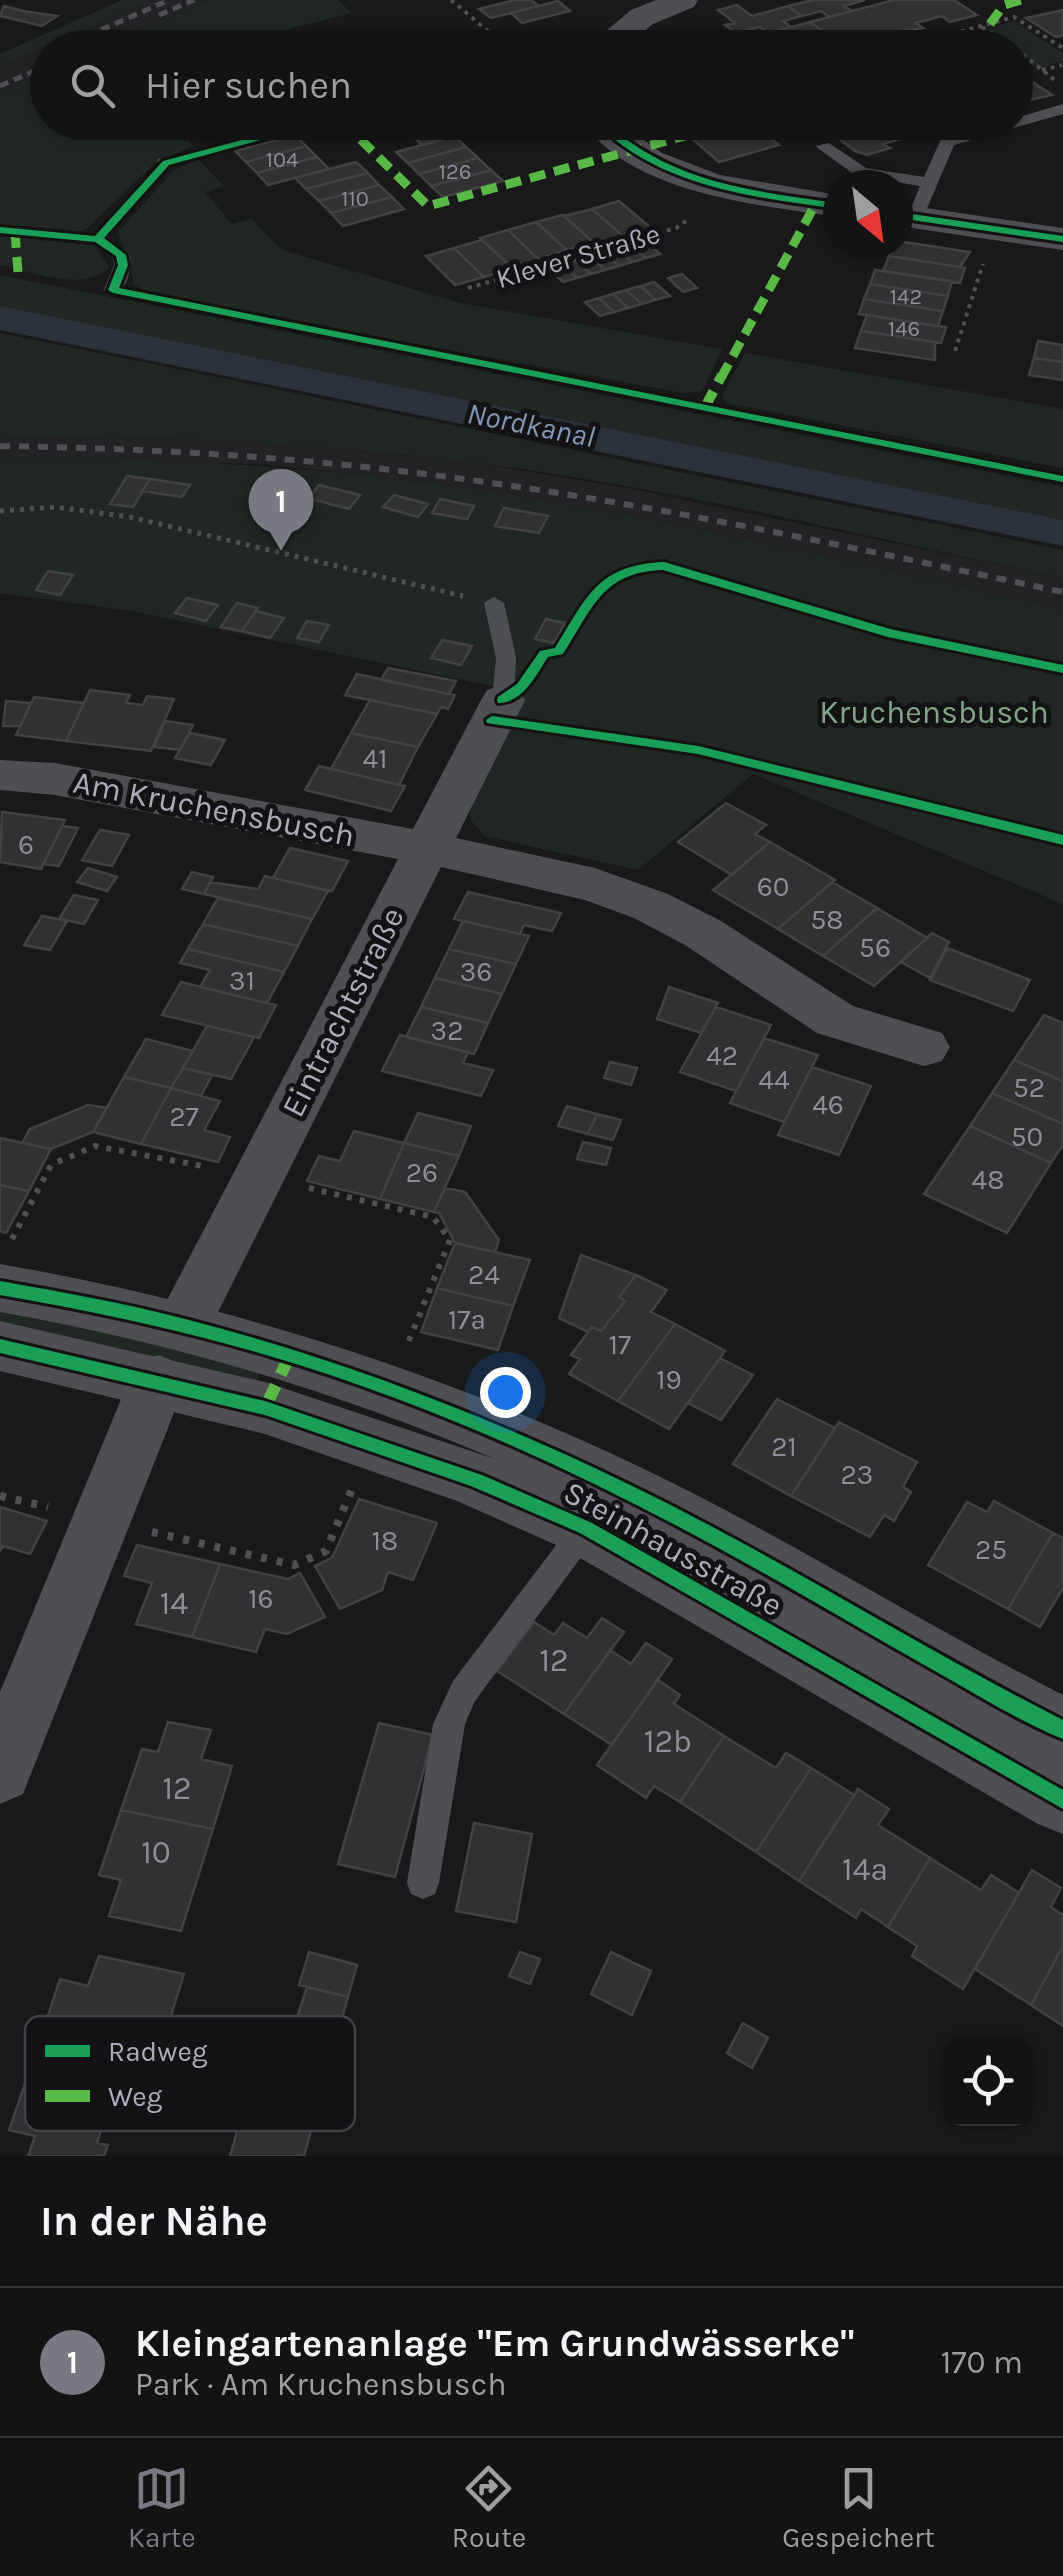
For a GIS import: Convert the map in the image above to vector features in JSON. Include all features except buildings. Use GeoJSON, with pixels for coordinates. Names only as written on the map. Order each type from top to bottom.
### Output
{"type":"FeatureCollection","features":[{"type":"Feature","properties":{"kind":"street"},"geometry":{"type":"LineString","coordinates":[[625,30],[642,17],[683,0]]}},
{"type":"Feature","properties":{"kind":"street"},"geometry":{"type":"LineString","coordinates":[[619,140],[632,151],[678,173],[740,190],[823,204]]}},
{"type":"Feature","properties":{"kind":"street"},"geometry":{"type":"LineString","coordinates":[[913,217],[1063,240]]}},
{"type":"Feature","properties":{"kind":"street","name":"Eintrachtstraße"},"geometry":{"type":"LineString","coordinates":[[184,1323],[503,700]]}},
{"type":"Feature","properties":{"kind":"street","name":"Am Kruchensbusch"},"geometry":{"type":"LineString","coordinates":[[0,775],[55,779],[428,848]]}},
{"type":"Feature","properties":{"kind":"street"},"geometry":{"type":"LineString","coordinates":[[428,848],[595,885],[651,906],[703,933],[836,1020],[924,1047]]}},
{"type":"Feature","properties":{"kind":"street","name":"Steinhausstraße"},"geometry":{"type":"LineString","coordinates":[[4,1267],[184,1323],[381,1415],[476,1480],[586,1528],[1063,1800]]}},
{"type":"Feature","properties":{"kind":"street","name":"Steinhausstraße"},"geometry":{"type":"LineString","coordinates":[[0,1346],[158,1380],[381,1415],[616,1486],[1063,1730]]}},
{"type":"Feature","properties":{"kind":"street"},"geometry":{"type":"LineString","coordinates":[[0,1772],[158,1380]]}},
{"type":"Feature","properties":{"kind":"lane"},"geometry":{"type":"LineString","coordinates":[[1033,118],[1063,109]]}},
{"type":"Feature","properties":{"kind":"lane"},"geometry":{"type":"LineString","coordinates":[[913,207],[929,183],[947,142],[954,140]]}},
{"type":"Feature","properties":{"kind":"lane"},"geometry":{"type":"LineString","coordinates":[[823,146],[861,172],[929,183]]}},
{"type":"Feature","properties":{"kind":"lane"},"geometry":{"type":"LineString","coordinates":[[0,230],[98,238],[121,254],[123,265],[113,290]]}},
{"type":"Feature","properties":{"kind":"lane"},"geometry":{"type":"LineString","coordinates":[[494,604],[506,658],[503,700]]}},
{"type":"Feature","properties":{"kind":"lane"},"geometry":{"type":"LineString","coordinates":[[423,1884],[449,1724],[464,1691],[586,1528]]}},
{"type":"Feature","properties":{"kind":"path"},"geometry":{"type":"LineString","coordinates":[[452,0],[487,30]]}},
{"type":"Feature","properties":{"kind":"path"},"geometry":{"type":"LineString","coordinates":[[966,30],[1014,17],[1063,48]]}},
{"type":"Feature","properties":{"kind":"path"},"geometry":{"type":"LineString","coordinates":[[980,26],[986,30]]}},
{"type":"Feature","properties":{"kind":"path"},"geometry":{"type":"LineString","coordinates":[[1051,41],[1063,38]]}},
{"type":"Feature","properties":{"kind":"path"},"geometry":{"type":"LineString","coordinates":[[1033,64],[1063,85]]}},
{"type":"Feature","properties":{"kind":"path"},"geometry":{"type":"LineString","coordinates":[[1040,70],[1062,64]]}},
{"type":"Feature","properties":{"kind":"path"},"geometry":{"type":"LineString","coordinates":[[158,160],[166,163]]}},
{"type":"Feature","properties":{"kind":"path"},"geometry":{"type":"LineString","coordinates":[[955,351],[994,230]]}},
{"type":"Feature","properties":{"kind":"path"},"geometry":{"type":"LineString","coordinates":[[0,511],[55,507],[130,517],[494,604]]}},
{"type":"Feature","properties":{"kind":"path"},"geometry":{"type":"LineString","coordinates":[[4,1267],[50,1164],[95,1146],[258,1176],[432,1217],[450,1240],[326,1551],[294,1565],[99,1520]]}},
{"type":"Feature","properties":{"kind":"shaded area"},"geometry":{"type":"Polygon","coordinates":[[[151,0],[210,0],[142,30],[82,30],[151,0]]]}},
{"type":"Feature","properties":{"kind":"shaded area"},"geometry":{"type":"Polygon","coordinates":[[[30,53],[30,81],[0,94],[0,66],[30,53]]]}},
{"type":"Feature","properties":{"kind":"shaded area"},"geometry":{"type":"Polygon","coordinates":[[[0,437],[269,442],[471,462],[632,489],[1063,578],[1063,609],[582,509],[424,482],[261,464],[0,458],[0,437]]]}},
{"type":"Feature","properties":{"kind":"green space"},"geometry":{"type":"Polygon","coordinates":[[[122,0],[151,0],[82,30],[54,30],[122,0]]]}},
{"type":"Feature","properties":{"kind":"green space"},"geometry":{"type":"Polygon","coordinates":[[[210,0],[338,0],[352,13],[284,30],[142,30],[210,0]]]}},
{"type":"Feature","properties":{"kind":"green space"},"geometry":{"type":"Polygon","coordinates":[[[1014,21],[1028,30],[988,30],[1014,21]]]}},
{"type":"Feature","properties":{"kind":"green space"},"geometry":{"type":"Polygon","coordinates":[[[1033,33],[1063,53],[1063,61],[1040,68],[1033,63],[1033,33]]]}},
{"type":"Feature","properties":{"kind":"green space"},"geometry":{"type":"Polygon","coordinates":[[[30,41],[30,53],[0,66],[0,54],[30,41]]]}},
{"type":"Feature","properties":{"kind":"green space"},"geometry":{"type":"Polygon","coordinates":[[[30,81],[30,140],[188,140],[194,146],[158,160],[88,228],[78,232],[0,225],[0,94],[30,81]]]}},
{"type":"Feature","properties":{"kind":"green space"},"geometry":{"type":"Polygon","coordinates":[[[199,160],[224,186],[205,192],[232,224],[252,219],[282,250],[460,303],[722,349],[702,391],[683,393],[151,295],[133,284],[119,231],[174,170],[199,160]]]}},
{"type":"Feature","properties":{"kind":"green space"},"geometry":{"type":"Polygon","coordinates":[[[0,236],[94,245],[109,267],[99,275],[72,280],[0,265],[0,236]]]}},
{"type":"Feature","properties":{"kind":"green space"},"geometry":{"type":"Polygon","coordinates":[[[0,275],[1063,487],[1063,520],[0,306],[0,275]]]}},
{"type":"Feature","properties":{"kind":"green space"},"geometry":{"type":"Polygon","coordinates":[[[0,333],[1063,550],[1063,578],[692,498],[468,462],[234,441],[0,437],[0,333]]]}},
{"type":"Feature","properties":{"kind":"green space"},"geometry":{"type":"Polygon","coordinates":[[[745,353],[1063,409],[1063,468],[726,403],[722,396],[745,353]]]}},
{"type":"Feature","properties":{"kind":"green space","name":"Kruchensbusch"},"geometry":{"type":"Polygon","coordinates":[[[64,457],[287,468],[502,494],[743,539],[1063,609],[1063,904],[753,774],[638,870],[484,836],[470,819],[471,804],[525,693],[132,611],[0,593],[0,458],[64,457]]]}},
{"type":"Feature","properties":{"kind":"green space"},"geometry":{"type":"Polygon","coordinates":[[[0,1301],[262,1366],[255,1383],[0,1328],[0,1301]]]}},
{"type":"Feature","properties":{"kind":"waterway","name":"Nordkanal"},"geometry":{"type":"LineString","coordinates":[[0,318],[1063,533]]}},
{"type":"Feature","properties":{"kind":"railway"},"geometry":{"type":"LineString","coordinates":[[101,30],[169,0]]}},
{"type":"Feature","properties":{"kind":"railway"},"geometry":{"type":"LineString","coordinates":[[159,15],[194,0]]}},
{"type":"Feature","properties":{"kind":"railway"},"geometry":{"type":"LineString","coordinates":[[0,86],[30,73]]}},
{"type":"Feature","properties":{"kind":"railway"},"geometry":{"type":"LineString","coordinates":[[0,446],[250,457],[484,482],[733,524],[1063,592]]}},
{"type":"Feature","properties":{"kind":"marked path"},"geometry":{"type":"LineString","coordinates":[[990,24],[1004,5],[1021,0]]}},
{"type":"Feature","properties":{"kind":"marked path"},"geometry":{"type":"LineString","coordinates":[[361,140],[428,206],[670,140]]}},
{"type":"Feature","properties":{"kind":"marked path"},"geometry":{"type":"LineString","coordinates":[[704,409],[816,203]]}},
{"type":"Feature","properties":{"kind":"marked path"},"geometry":{"type":"LineString","coordinates":[[15,232],[18,272]]}},
{"type":"Feature","properties":{"kind":"marked path"},"geometry":{"type":"LineString","coordinates":[[265,1408],[291,1353]]}},
{"type":"Feature","properties":{"kind":"cycle path"},"geometry":{"type":"LineString","coordinates":[[98,239],[166,163],[254,140]]}},
{"type":"Feature","properties":{"kind":"cycle path"},"geometry":{"type":"LineString","coordinates":[[620,140],[679,174],[742,191],[823,204]]}},
{"type":"Feature","properties":{"kind":"cycle path"},"geometry":{"type":"LineString","coordinates":[[913,217],[1063,239]]}},
{"type":"Feature","properties":{"kind":"cycle path"},"geometry":{"type":"LineString","coordinates":[[0,230],[98,239],[121,255],[123,265],[113,290],[1063,479]]}},
{"type":"Feature","properties":{"kind":"cycle path"},"geometry":{"type":"LineString","coordinates":[[503,700],[522,687],[544,654],[559,651],[589,603],[611,579],[643,567],[664,566],[888,633],[1063,669]]}},
{"type":"Feature","properties":{"kind":"cycle path"},"geometry":{"type":"LineString","coordinates":[[492,720],[698,750],[1063,840]]}},
{"type":"Feature","properties":{"kind":"cycle path"},"geometry":{"type":"LineString","coordinates":[[0,1288],[184,1325],[274,1350],[451,1412],[622,1489],[705,1532],[1063,1730]]}},
{"type":"Feature","properties":{"kind":"cycle path"},"geometry":{"type":"LineString","coordinates":[[0,1346],[265,1408],[476,1480],[586,1528],[1063,1800]]}},
{"type":"Feature","properties":{"kind":"place","name":"Kleingartenanlage \"Em Grundwässerke\""},"geometry":{"type":"Point","coordinates":[281,551]}}]}
